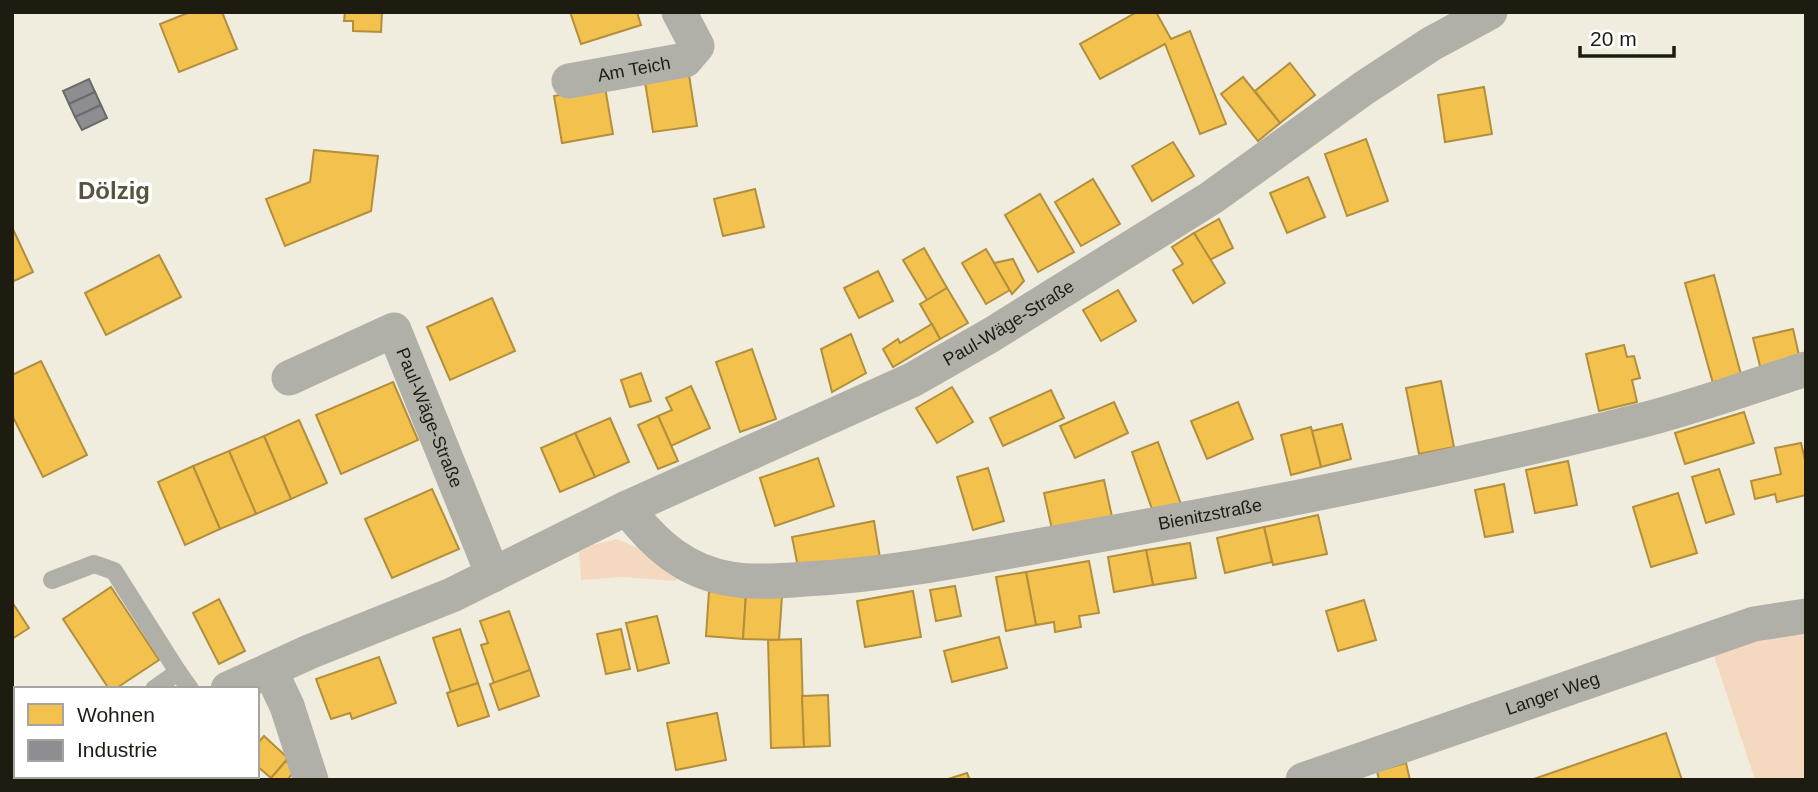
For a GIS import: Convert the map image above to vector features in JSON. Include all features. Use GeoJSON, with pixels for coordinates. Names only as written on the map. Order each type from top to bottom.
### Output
{"type":"FeatureCollection","features":[{"type":"Feature","properties":{"kind":"street","name":"Am Teich"},"geometry":{"type":"LineString","coordinates":[[569,81],[685,60],[697,46],[679,12]]}},
{"type":"Feature","properties":{"kind":"street","name":"Paul-Wäge-Straße"},"geometry":{"type":"LineString","coordinates":[[232,687],[452,595],[627,508],[912,380],[1211,198],[1430,44],[1490,12]]}},
{"type":"Feature","properties":{"kind":"street","name":"Paul-Wäge-Straße"},"geometry":{"type":"LineString","coordinates":[[289,378],[394,330],[494,575]]}},
{"type":"Feature","properties":{"kind":"street","name":"Bienitzstraße"},"geometry":{"type":"LineString","coordinates":[[627,508],[642,528],[663,548],[685,564],[705,573],[733,579],[788,580],[878,574],[1180,521],[1440,468],[1649,418],[1806,369]]}},
{"type":"Feature","properties":{"kind":"street","name":"Langer Weg"},"geometry":{"type":"LineString","coordinates":[[1313,778],[1754,624],[1806,616]]}},
{"type":"Feature","properties":{"kind":"street"},"geometry":{"type":"LineString","coordinates":[[270,670],[287,706],[311,780]]}},
{"type":"Feature","properties":{"kind":"lane"},"geometry":{"type":"LineString","coordinates":[[52,580],[94,564],[114,571],[189,687]]}},
{"type":"Feature","properties":{"kind":"lane"},"geometry":{"type":"LineString","coordinates":[[158,687],[178,672]]}},
{"type":"Feature","properties":{"kind":"shaded area"},"geometry":{"type":"Polygon","coordinates":[[[617,539],[638,548],[678,576],[676,581],[622,577],[581,580],[579,552],[617,539]]]}},
{"type":"Feature","properties":{"kind":"shaded area"},"geometry":{"type":"Polygon","coordinates":[[[1806,629],[1806,780],[1755,780],[1713,653],[1806,629]]]}},
{"type":"Feature","properties":{"kind":"building: Wohnen"},"geometry":{"type":"Polygon","coordinates":[[[190,12],[222,12],[237,49],[179,72],[160,24],[190,12]]]}},
{"type":"Feature","properties":{"kind":"building: Wohnen"},"geometry":{"type":"Polygon","coordinates":[[[345,12],[382,12],[381,32],[353,31],[353,21],[344,21],[345,12]]]}},
{"type":"Feature","properties":{"kind":"building: Wohnen"},"geometry":{"type":"Polygon","coordinates":[[[570,12],[637,12],[641,25],[581,44],[570,12]]]}},
{"type":"Feature","properties":{"kind":"building: Wohnen"},"geometry":{"type":"Polygon","coordinates":[[[1137,12],[1156,12],[1171,39],[1190,31],[1226,124],[1200,134],[1165,44],[1100,79],[1080,44],[1137,12]]]}},
{"type":"Feature","properties":{"kind":"building: Wohnen"},"geometry":{"type":"Polygon","coordinates":[[[1290,63],[1315,95],[1280,123],[1255,91],[1290,63]]]}},
{"type":"Feature","properties":{"kind":"building: Wohnen"},"geometry":{"type":"Polygon","coordinates":[[[689,75],[697,126],[653,132],[645,82],[689,75]]]}},
{"type":"Feature","properties":{"kind":"building: Wohnen"},"geometry":{"type":"Polygon","coordinates":[[[1243,77],[1280,123],[1258,141],[1221,94],[1243,77]]]}},
{"type":"Feature","properties":{"kind":"building: Wohnen"},"geometry":{"type":"Polygon","coordinates":[[[605,87],[613,134],[562,143],[554,96],[605,87]]]}},
{"type":"Feature","properties":{"kind":"building: Wohnen"},"geometry":{"type":"Polygon","coordinates":[[[1484,87],[1492,134],[1445,142],[1438,95],[1484,87]]]}},
{"type":"Feature","properties":{"kind":"building: Wohnen"},"geometry":{"type":"Polygon","coordinates":[[[1366,139],[1388,201],[1347,216],[1325,154],[1366,139]]]}},
{"type":"Feature","properties":{"kind":"building: Wohnen"},"geometry":{"type":"Polygon","coordinates":[[[1173,142],[1194,176],[1152,201],[1132,166],[1173,142]]]}},
{"type":"Feature","properties":{"kind":"building: Wohnen"},"geometry":{"type":"Polygon","coordinates":[[[314,150],[378,156],[371,211],[285,246],[266,199],[310,182],[314,150]]]}},
{"type":"Feature","properties":{"kind":"building: Wohnen"},"geometry":{"type":"Polygon","coordinates":[[[1308,177],[1325,217],[1287,233],[1270,193],[1308,177]]]}},
{"type":"Feature","properties":{"kind":"building: Wohnen"},"geometry":{"type":"Polygon","coordinates":[[[1093,179],[1120,224],[1081,246],[1055,202],[1093,179]]]}},
{"type":"Feature","properties":{"kind":"building: Wohnen"},"geometry":{"type":"Polygon","coordinates":[[[755,189],[764,227],[723,236],[714,199],[755,189]]]}},
{"type":"Feature","properties":{"kind":"building: Wohnen"},"geometry":{"type":"Polygon","coordinates":[[[1040,194],[1074,252],[1038,272],[1005,215],[1040,194]]]}},
{"type":"Feature","properties":{"kind":"building: Wohnen"},"geometry":{"type":"Polygon","coordinates":[[[1219,219],[1233,248],[1210,260],[1194,233],[1219,219]]]}},
{"type":"Feature","properties":{"kind":"building: Wohnen"},"geometry":{"type":"Polygon","coordinates":[[[12,227],[33,272],[12,282],[12,227]]]}},
{"type":"Feature","properties":{"kind":"building: Wohnen"},"geometry":{"type":"Polygon","coordinates":[[[1194,233],[1225,283],[1193,303],[1173,270],[1183,264],[1172,247],[1194,233]]]}},
{"type":"Feature","properties":{"kind":"building: Wohnen"},"geometry":{"type":"Polygon","coordinates":[[[924,248],[947,288],[927,300],[903,260],[924,248]]]}},
{"type":"Feature","properties":{"kind":"building: Wohnen"},"geometry":{"type":"Polygon","coordinates":[[[986,249],[1010,290],[986,304],[962,263],[986,249]]]}},
{"type":"Feature","properties":{"kind":"building: Wohnen"},"geometry":{"type":"Polygon","coordinates":[[[159,255],[181,297],[106,335],[85,293],[159,255]]]}},
{"type":"Feature","properties":{"kind":"building: Wohnen"},"geometry":{"type":"Polygon","coordinates":[[[1013,259],[1024,281],[1012,294],[994,263],[1013,259]]]}},
{"type":"Feature","properties":{"kind":"building: Wohnen"},"geometry":{"type":"Polygon","coordinates":[[[878,271],[893,301],[859,318],[844,288],[878,271]]]}},
{"type":"Feature","properties":{"kind":"building: Wohnen"},"geometry":{"type":"Polygon","coordinates":[[[1714,275],[1742,378],[1714,387],[1685,283],[1714,275]]]}},
{"type":"Feature","properties":{"kind":"building: Wohnen"},"geometry":{"type":"Polygon","coordinates":[[[947,288],[968,323],[940,339],[920,304],[947,288]]]}},
{"type":"Feature","properties":{"kind":"building: Wohnen"},"geometry":{"type":"Polygon","coordinates":[[[1118,290],[1136,321],[1101,341],[1083,310],[1118,290]]]}},
{"type":"Feature","properties":{"kind":"building: Wohnen"},"geometry":{"type":"Polygon","coordinates":[[[492,298],[515,351],[450,380],[427,327],[492,298]]]}},
{"type":"Feature","properties":{"kind":"building: Wohnen"},"geometry":{"type":"Polygon","coordinates":[[[932,324],[940,339],[893,367],[883,349],[898,339],[900,343],[932,324]]]}},
{"type":"Feature","properties":{"kind":"building: Wohnen"},"geometry":{"type":"Polygon","coordinates":[[[1793,329],[1801,364],[1762,374],[1753,338],[1793,329]]]}},
{"type":"Feature","properties":{"kind":"building: Wohnen"},"geometry":{"type":"Polygon","coordinates":[[[851,334],[866,373],[832,392],[821,349],[851,334]]]}},
{"type":"Feature","properties":{"kind":"building: Wohnen"},"geometry":{"type":"Polygon","coordinates":[[[1624,345],[1627,357],[1634,356],[1640,378],[1632,380],[1637,402],[1599,411],[1586,354],[1624,345]]]}},
{"type":"Feature","properties":{"kind":"building: Wohnen"},"geometry":{"type":"Polygon","coordinates":[[[752,349],[776,419],[740,432],[716,362],[752,349]]]}},
{"type":"Feature","properties":{"kind":"building: Wohnen"},"geometry":{"type":"Polygon","coordinates":[[[41,361],[87,455],[43,477],[12,415],[12,375],[41,361]]]}},
{"type":"Feature","properties":{"kind":"building: Wohnen"},"geometry":{"type":"Polygon","coordinates":[[[641,373],[651,401],[630,407],[621,380],[641,373]]]}},
{"type":"Feature","properties":{"kind":"building: Wohnen"},"geometry":{"type":"Polygon","coordinates":[[[1441,381],[1454,447],[1419,454],[1406,388],[1441,381]]]}},
{"type":"Feature","properties":{"kind":"building: Wohnen"},"geometry":{"type":"Polygon","coordinates":[[[393,382],[418,440],[341,474],[316,415],[393,382]]]}},
{"type":"Feature","properties":{"kind":"building: Wohnen"},"geometry":{"type":"Polygon","coordinates":[[[691,386],[710,428],[671,446],[658,416],[672,410],[666,398],[691,386]]]}},
{"type":"Feature","properties":{"kind":"building: Wohnen"},"geometry":{"type":"Polygon","coordinates":[[[952,387],[973,422],[937,443],[916,408],[952,387]]]}},
{"type":"Feature","properties":{"kind":"building: Wohnen"},"geometry":{"type":"Polygon","coordinates":[[[1051,390],[1064,418],[1003,446],[990,418],[1051,390]]]}},
{"type":"Feature","properties":{"kind":"building: Wohnen"},"geometry":{"type":"Polygon","coordinates":[[[1114,402],[1128,433],[1075,458],[1060,426],[1114,402]]]}},
{"type":"Feature","properties":{"kind":"building: Wohnen"},"geometry":{"type":"Polygon","coordinates":[[[1238,402],[1253,439],[1207,459],[1191,421],[1238,402]]]}},
{"type":"Feature","properties":{"kind":"building: Wohnen"},"geometry":{"type":"Polygon","coordinates":[[[1744,412],[1754,443],[1685,464],[1675,433],[1744,412]]]}},
{"type":"Feature","properties":{"kind":"building: Wohnen"},"geometry":{"type":"Polygon","coordinates":[[[658,416],[678,461],[658,469],[638,425],[658,416]]]}},
{"type":"Feature","properties":{"kind":"building: Wohnen"},"geometry":{"type":"Polygon","coordinates":[[[610,418],[629,462],[595,477],[575,433],[610,418]]]}},
{"type":"Feature","properties":{"kind":"building: Wohnen"},"geometry":{"type":"Polygon","coordinates":[[[299,420],[327,483],[291,499],[264,436],[299,420]]]}},
{"type":"Feature","properties":{"kind":"building: Wohnen"},"geometry":{"type":"Polygon","coordinates":[[[1342,424],[1351,459],[1321,467],[1312,431],[1342,424]]]}},
{"type":"Feature","properties":{"kind":"building: Wohnen"},"geometry":{"type":"Polygon","coordinates":[[[1311,427],[1321,467],[1291,475],[1281,435],[1311,427]]]}},
{"type":"Feature","properties":{"kind":"building: Wohnen"},"geometry":{"type":"Polygon","coordinates":[[[575,433],[595,477],[560,492],[541,448],[575,433]]]}},
{"type":"Feature","properties":{"kind":"building: Wohnen"},"geometry":{"type":"Polygon","coordinates":[[[264,436],[291,499],[256,514],[229,451],[264,436]]]}},
{"type":"Feature","properties":{"kind":"building: Wohnen"},"geometry":{"type":"Polygon","coordinates":[[[1158,442],[1181,504],[1152,509],[1132,452],[1158,442]]]}},
{"type":"Feature","properties":{"kind":"building: Wohnen"},"geometry":{"type":"Polygon","coordinates":[[[1801,443],[1806,464],[1806,495],[1777,502],[1775,494],[1755,499],[1751,481],[1781,474],[1775,448],[1801,443]]]}},
{"type":"Feature","properties":{"kind":"building: Wohnen"},"geometry":{"type":"Polygon","coordinates":[[[229,451],[256,514],[220,529],[193,466],[229,451]]]}},
{"type":"Feature","properties":{"kind":"building: Wohnen"},"geometry":{"type":"Polygon","coordinates":[[[818,458],[834,506],[775,526],[760,478],[818,458]]]}},
{"type":"Feature","properties":{"kind":"building: Wohnen"},"geometry":{"type":"Polygon","coordinates":[[[1568,461],[1577,505],[1535,513],[1526,470],[1568,461]]]}},
{"type":"Feature","properties":{"kind":"building: Wohnen"},"geometry":{"type":"Polygon","coordinates":[[[193,466],[220,529],[185,545],[158,482],[193,466]]]}},
{"type":"Feature","properties":{"kind":"building: Wohnen"},"geometry":{"type":"Polygon","coordinates":[[[988,468],[1004,521],[973,530],[957,477],[988,468]]]}},
{"type":"Feature","properties":{"kind":"building: Wohnen"},"geometry":{"type":"Polygon","coordinates":[[[1719,469],[1734,514],[1706,523],[1692,477],[1719,469]]]}},
{"type":"Feature","properties":{"kind":"building: Wohnen"},"geometry":{"type":"Polygon","coordinates":[[[1104,480],[1113,521],[1053,534],[1044,493],[1104,480]]]}},
{"type":"Feature","properties":{"kind":"building: Wohnen"},"geometry":{"type":"Polygon","coordinates":[[[1504,484],[1513,532],[1485,537],[1475,490],[1504,484]]]}},
{"type":"Feature","properties":{"kind":"building: Wohnen"},"geometry":{"type":"Polygon","coordinates":[[[432,489],[459,549],[392,578],[365,519],[432,489]]]}},
{"type":"Feature","properties":{"kind":"building: Wohnen"},"geometry":{"type":"Polygon","coordinates":[[[1678,493],[1697,553],[1651,567],[1633,507],[1678,493]]]}},
{"type":"Feature","properties":{"kind":"building: Wohnen"},"geometry":{"type":"Polygon","coordinates":[[[1318,515],[1327,554],[1273,565],[1264,527],[1318,515]]]}},
{"type":"Feature","properties":{"kind":"building: Wohnen"},"geometry":{"type":"Polygon","coordinates":[[[874,521],[880,558],[798,567],[792,537],[874,521]]]}},
{"type":"Feature","properties":{"kind":"building: Wohnen"},"geometry":{"type":"Polygon","coordinates":[[[1264,527],[1272,562],[1225,573],[1217,538],[1264,527]]]}},
{"type":"Feature","properties":{"kind":"building: Wohnen"},"geometry":{"type":"Polygon","coordinates":[[[1190,543],[1196,578],[1153,585],[1146,550],[1190,543]]]}},
{"type":"Feature","properties":{"kind":"building: Wohnen"},"geometry":{"type":"Polygon","coordinates":[[[1146,550],[1153,585],[1114,592],[1108,557],[1146,550]]]}},
{"type":"Feature","properties":{"kind":"building: Wohnen"},"geometry":{"type":"Polygon","coordinates":[[[1089,561],[1099,613],[1079,616],[1081,627],[1055,632],[1054,622],[1036,625],[1026,572],[1089,561]]]}},
{"type":"Feature","properties":{"kind":"building: Wohnen"},"geometry":{"type":"Polygon","coordinates":[[[1026,572],[1036,625],[1006,631],[996,577],[1026,572]]]}},
{"type":"Feature","properties":{"kind":"building: Wohnen"},"geometry":{"type":"Polygon","coordinates":[[[955,586],[961,616],[936,621],[930,590],[955,586]]]}},
{"type":"Feature","properties":{"kind":"building: Wohnen"},"geometry":{"type":"Polygon","coordinates":[[[111,587],[159,660],[118,687],[108,687],[63,619],[111,587]]]}},
{"type":"Feature","properties":{"kind":"building: Wohnen"},"geometry":{"type":"Polygon","coordinates":[[[709,591],[746,594],[743,639],[706,636],[709,591]]]}},
{"type":"Feature","properties":{"kind":"building: Wohnen"},"geometry":{"type":"Polygon","coordinates":[[[913,591],[921,637],[865,647],[857,601],[913,591]]]}},
{"type":"Feature","properties":{"kind":"building: Wohnen"},"geometry":{"type":"Polygon","coordinates":[[[746,594],[782,596],[779,640],[743,639],[746,594]]]}},
{"type":"Feature","properties":{"kind":"building: Wohnen"},"geometry":{"type":"Polygon","coordinates":[[[219,599],[245,651],[219,664],[193,613],[219,599]]]}},
{"type":"Feature","properties":{"kind":"building: Wohnen"},"geometry":{"type":"Polygon","coordinates":[[[1364,600],[1376,640],[1338,651],[1326,611],[1364,600]]]}},
{"type":"Feature","properties":{"kind":"building: Wohnen"},"geometry":{"type":"Polygon","coordinates":[[[12,602],[29,628],[12,639],[12,602]]]}},
{"type":"Feature","properties":{"kind":"building: Wohnen"},"geometry":{"type":"Polygon","coordinates":[[[509,611],[530,670],[494,683],[481,645],[488,643],[480,621],[509,611]]]}},
{"type":"Feature","properties":{"kind":"building: Wohnen"},"geometry":{"type":"Polygon","coordinates":[[[657,616],[669,663],[638,671],[626,623],[657,616]]]}},
{"type":"Feature","properties":{"kind":"building: Wohnen"},"geometry":{"type":"Polygon","coordinates":[[[460,629],[478,683],[451,692],[433,638],[460,629]]]}},
{"type":"Feature","properties":{"kind":"building: Wohnen"},"geometry":{"type":"Polygon","coordinates":[[[621,629],[630,669],[606,674],[597,634],[621,629]]]}},
{"type":"Feature","properties":{"kind":"building: Wohnen"},"geometry":{"type":"Polygon","coordinates":[[[999,637],[1007,668],[952,682],[944,651],[999,637]]]}},
{"type":"Feature","properties":{"kind":"building: Wohnen"},"geometry":{"type":"Polygon","coordinates":[[[801,639],[804,747],[771,748],[768,640],[801,639]]]}},
{"type":"Feature","properties":{"kind":"building: Wohnen"},"geometry":{"type":"Polygon","coordinates":[[[379,657],[396,703],[352,719],[350,713],[331,719],[316,679],[379,657]]]}},
{"type":"Feature","properties":{"kind":"building: Wohnen"},"geometry":{"type":"Polygon","coordinates":[[[530,670],[539,696],[499,710],[490,684],[530,670]]]}},
{"type":"Feature","properties":{"kind":"building: Wohnen"},"geometry":{"type":"Polygon","coordinates":[[[478,683],[489,716],[458,726],[447,693],[478,683]]]}},
{"type":"Feature","properties":{"kind":"building: Wohnen"},"geometry":{"type":"Polygon","coordinates":[[[828,695],[830,746],[804,747],[802,696],[828,695]]]}},
{"type":"Feature","properties":{"kind":"building: Wohnen"},"geometry":{"type":"Polygon","coordinates":[[[717,713],[726,760],[676,770],[667,723],[717,713]]]}},
{"type":"Feature","properties":{"kind":"building: Wohnen"},"geometry":{"type":"Polygon","coordinates":[[[1666,733],[1682,780],[1531,780],[1666,733]]]}},
{"type":"Feature","properties":{"kind":"building: Wohnen"},"geometry":{"type":"Polygon","coordinates":[[[264,736],[288,758],[271,778],[259,768],[259,742],[264,736]]]}},
{"type":"Feature","properties":{"kind":"building: Wohnen"},"geometry":{"type":"Polygon","coordinates":[[[286,761],[296,770],[287,780],[272,780],[271,778],[286,761]]]}},
{"type":"Feature","properties":{"kind":"building: Wohnen"},"geometry":{"type":"Polygon","coordinates":[[[1406,763],[1410,780],[1379,780],[1377,771],[1406,763]]]}},
{"type":"Feature","properties":{"kind":"building: Wohnen"},"geometry":{"type":"Polygon","coordinates":[[[967,773],[970,780],[945,780],[967,773]]]}},
{"type":"Feature","properties":{"kind":"building: Wohnen"},"geometry":{"type":"Polygon","coordinates":[[[152,778],[240,778],[237,780],[150,780],[152,778]]]}},
{"type":"Feature","properties":{"kind":"building: Industrie"},"geometry":{"type":"Polygon","coordinates":[[[89,79],[95,92],[69,104],[63,91],[89,79]]]}},
{"type":"Feature","properties":{"kind":"building: Industrie"},"geometry":{"type":"Polygon","coordinates":[[[95,92],[101,105],[75,117],[69,104],[95,92]]]}},
{"type":"Feature","properties":{"kind":"building: Industrie"},"geometry":{"type":"Polygon","coordinates":[[[101,105],[107,118],[82,130],[75,117],[101,105]]]}},
{"type":"Feature","properties":{"kind":"district","name":"Dölzig"},"geometry":{"type":"Point","coordinates":[114,191]}}]}
